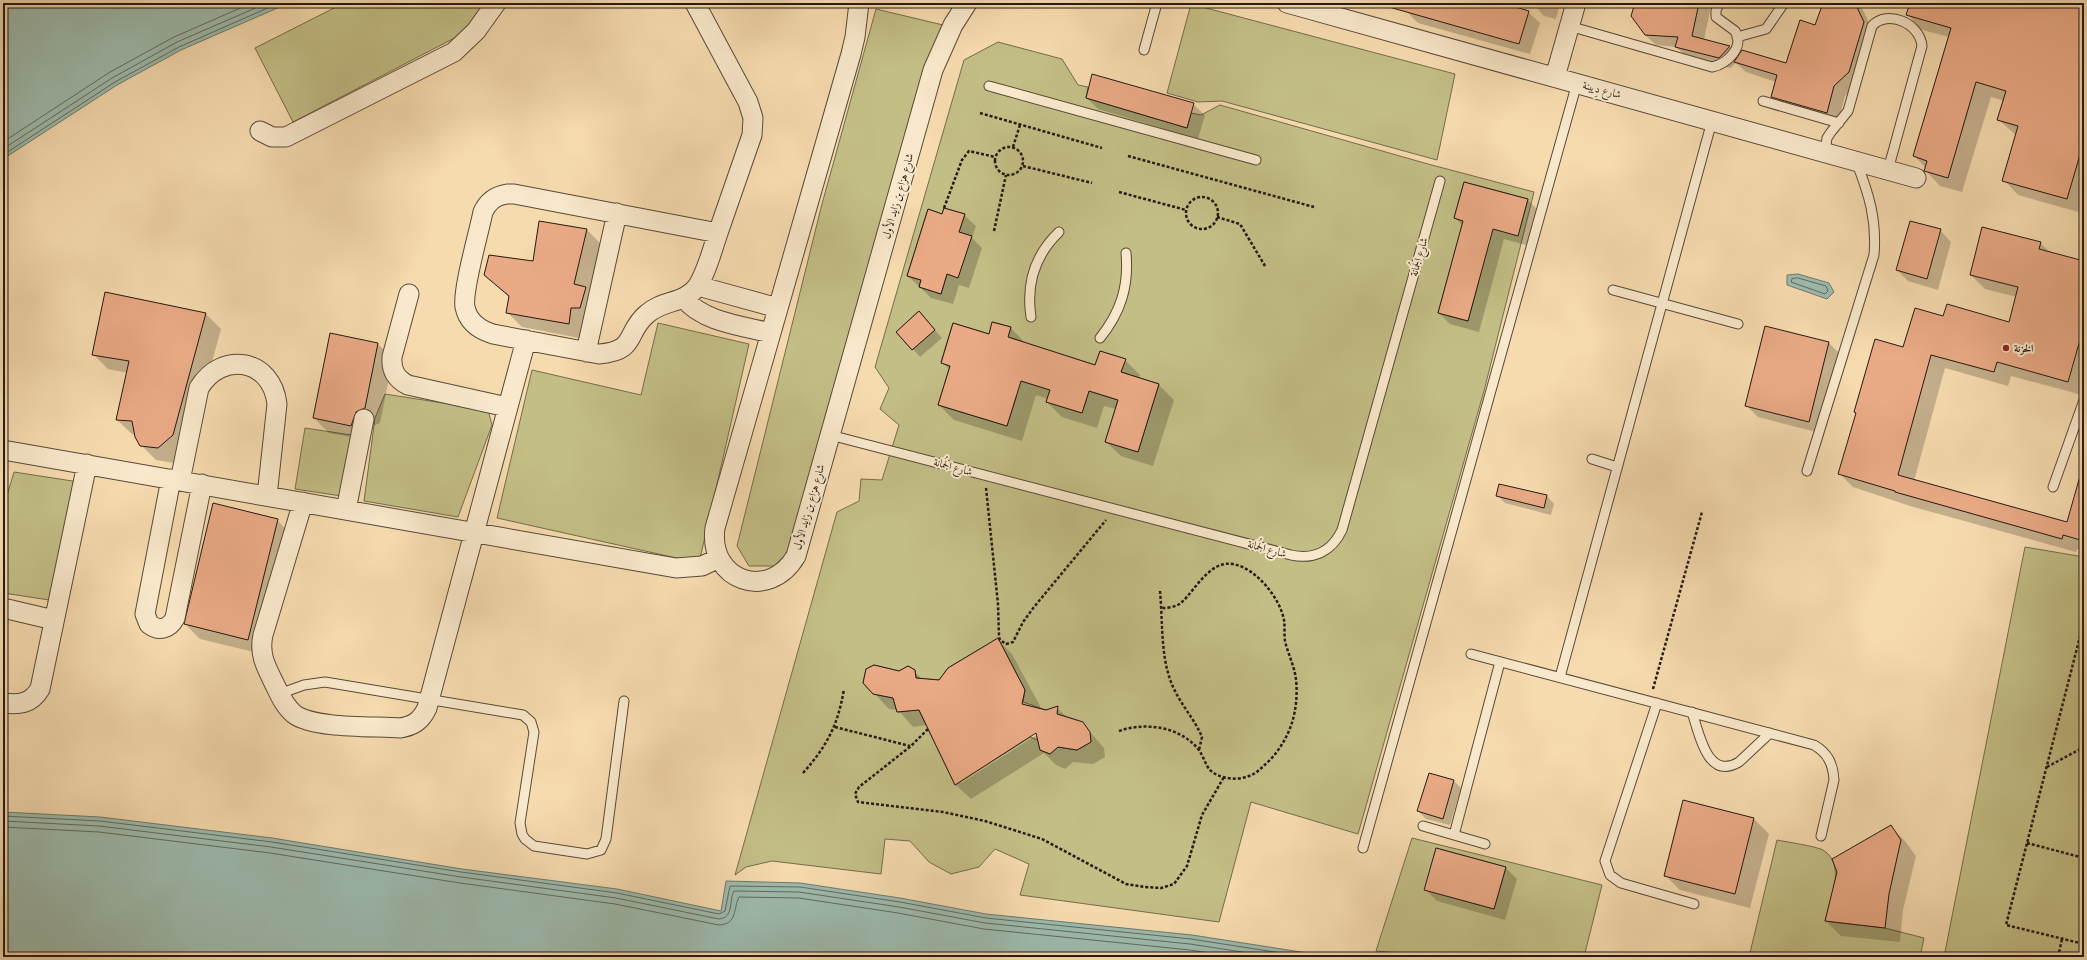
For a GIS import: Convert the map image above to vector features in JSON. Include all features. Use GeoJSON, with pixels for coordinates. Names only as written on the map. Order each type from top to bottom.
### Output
{"type":"FeatureCollection","features":[{"type":"Feature","properties":{"kind":"street"},"geometry":{"type":"LineString","coordinates":[[260,131],[272,137],[286,137],[440,60],[466,42],[476,31],[496,3]]}},
{"type":"Feature","properties":{"kind":"street"},"geometry":{"type":"LineString","coordinates":[[695,3],[748,102],[753,118],[752,135],[718,233],[691,292],[694,310],[708,317],[771,333]]}},
{"type":"Feature","properties":{"kind":"street","name":"شارع هزاع بن زايد الأول"},"geometry":{"type":"LineString","coordinates":[[859,3],[854,43],[715,528],[714,539],[718,558],[732,574],[750,581],[759,581],[777,576],[791,564],[796,556],[933,70],[953,25],[968,3]]}},
{"type":"Feature","properties":{"kind":"street","name":"شارع دِيينة"},"geometry":{"type":"LineString","coordinates":[[1287,3],[1916,178]]}},
{"type":"Feature","properties":{"kind":"street"},"geometry":{"type":"LineString","coordinates":[[1555,77],[1576,3]]}},
{"type":"Feature","properties":{"kind":"street"},"geometry":{"type":"LineString","coordinates":[[718,233],[617,213],[508,194],[494,198],[486,207],[465,300],[466,309],[473,323],[485,332],[599,354],[616,351],[628,343],[641,319],[646,314],[661,305],[691,292],[778,308]]}},
{"type":"Feature","properties":{"kind":"street"},"geometry":{"type":"LineString","coordinates":[[586,352],[617,213]]}},
{"type":"Feature","properties":{"kind":"street"},"geometry":{"type":"LineString","coordinates":[[409,294],[392,357],[392,364],[397,377],[408,385],[507,407]]}},
{"type":"Feature","properties":{"kind":"street"},"geometry":{"type":"LineString","coordinates":[[303,502],[261,643],[262,660],[287,708],[294,714],[309,722],[400,728],[409,726],[423,716],[429,700],[473,532],[526,340]]}},
{"type":"Feature","properties":{"kind":"street"},"geometry":{"type":"LineString","coordinates":[[202,484],[174,618],[169,626],[159,629],[149,624],[145,614],[175,480],[199,388],[204,379],[220,367],[240,364],[250,366],[266,377],[275,394],[276,404],[267,496]]}},
{"type":"Feature","properties":{"kind":"street"},"geometry":{"type":"LineString","coordinates":[[346,510],[364,419]]}},
{"type":"Feature","properties":{"kind":"street"},"geometry":{"type":"LineString","coordinates":[[3,450],[676,568],[702,566],[718,558]]}},
{"type":"Feature","properties":{"kind":"street"},"geometry":{"type":"LineString","coordinates":[[3,703],[25,703],[36,695],[40,689],[87,464]]}},
{"type":"Feature","properties":{"kind":"street"},"geometry":{"type":"LineString","coordinates":[[3,608],[54,620]]}},
{"type":"Feature","properties":{"kind":"lane"},"geometry":{"type":"LineString","coordinates":[[1144,50],[1157,3]]}},
{"type":"Feature","properties":{"kind":"lane"},"geometry":{"type":"LineString","coordinates":[[1569,26],[1712,67],[1725,63],[1730,58],[1737,43],[1735,31],[1716,17],[1716,11],[1719,3]]}},
{"type":"Feature","properties":{"kind":"lane"},"geometry":{"type":"LineString","coordinates":[[1737,37],[1766,29],[1784,3]]}},
{"type":"Feature","properties":{"kind":"lane"},"geometry":{"type":"LineString","coordinates":[[1825,152],[1827,138],[1848,110],[1872,26],[1880,19],[1885,18],[1910,25],[1919,33],[1922,46],[1888,170]]}},
{"type":"Feature","properties":{"kind":"lane"},"geometry":{"type":"LineString","coordinates":[[1363,848],[1577,83]]}},
{"type":"Feature","properties":{"kind":"lane"},"geometry":{"type":"LineString","coordinates":[[989,86],[1256,160]]}},
{"type":"Feature","properties":{"kind":"lane"},"geometry":{"type":"LineString","coordinates":[[1763,101],[1839,123]]}},
{"type":"Feature","properties":{"kind":"lane"},"geometry":{"type":"LineString","coordinates":[[1560,677],[1712,121]]}},
{"type":"Feature","properties":{"kind":"lane"},"geometry":{"type":"LineString","coordinates":[[1807,472],[1874,255],[1875,220],[1866,187],[1856,161]]}},
{"type":"Feature","properties":{"kind":"lane","name":"شارع الجُمانة"},"geometry":{"type":"LineString","coordinates":[[830,434],[1300,557],[1318,555],[1333,545],[1342,530],[1440,181]]}},
{"type":"Feature","properties":{"kind":"lane"},"geometry":{"type":"LineString","coordinates":[[1031,317],[1029,294],[1033,270],[1044,249],[1059,232]]}},
{"type":"Feature","properties":{"kind":"lane"},"geometry":{"type":"LineString","coordinates":[[1100,338],[1114,319],[1123,298],[1127,268],[1126,253]]}},
{"type":"Feature","properties":{"kind":"lane"},"geometry":{"type":"LineString","coordinates":[[1613,290],[1738,324]]}},
{"type":"Feature","properties":{"kind":"lane"},"geometry":{"type":"LineString","coordinates":[[2053,487],[2084,400]]}},
{"type":"Feature","properties":{"kind":"lane"},"geometry":{"type":"LineString","coordinates":[[1592,459],[1617,467]]}},
{"type":"Feature","properties":{"kind":"lane"},"geometry":{"type":"LineString","coordinates":[[1471,654],[1814,745],[1821,749],[1831,763],[1834,780],[1821,836]]}},
{"type":"Feature","properties":{"kind":"lane"},"geometry":{"type":"LineString","coordinates":[[1454,835],[1500,662]]}},
{"type":"Feature","properties":{"kind":"lane"},"geometry":{"type":"LineString","coordinates":[[279,694],[304,685],[325,682],[518,714],[527,718],[531,722],[534,732],[520,823],[522,834],[525,840],[534,846],[587,854],[600,850],[606,839],[624,702]]}},
{"type":"Feature","properties":{"kind":"lane"},"geometry":{"type":"LineString","coordinates":[[1654,702],[1605,861],[1610,874],[1621,883],[1694,904]]}},
{"type":"Feature","properties":{"kind":"lane"},"geometry":{"type":"LineString","coordinates":[[1692,712],[1704,750],[1711,760],[1721,766],[1733,765],[1739,762],[1770,733]]}},
{"type":"Feature","properties":{"kind":"lane"},"geometry":{"type":"LineString","coordinates":[[1422,826],[1485,844]]}},
{"type":"Feature","properties":{"kind":"path"},"geometry":{"type":"LineString","coordinates":[[980,113],[1102,148]]}},
{"type":"Feature","properties":{"kind":"path"},"geometry":{"type":"LineString","coordinates":[[1014,147],[1020,125]]}},
{"type":"Feature","properties":{"kind":"path"},"geometry":{"type":"LineString","coordinates":[[1014,147],[1022,154],[1023,166],[1016,173],[1006,175],[997,168],[995,158],[1002,148],[1014,147]]}},
{"type":"Feature","properties":{"kind":"path"},"geometry":{"type":"LineString","coordinates":[[944,208],[962,160],[969,151],[995,158]]}},
{"type":"Feature","properties":{"kind":"path"},"geometry":{"type":"LineString","coordinates":[[1128,156],[1314,207]]}},
{"type":"Feature","properties":{"kind":"path"},"geometry":{"type":"LineString","coordinates":[[1023,166],[1092,183]]}},
{"type":"Feature","properties":{"kind":"path"},"geometry":{"type":"LineString","coordinates":[[994,231],[1006,175]]}},
{"type":"Feature","properties":{"kind":"path"},"geometry":{"type":"LineString","coordinates":[[1119,192],[1186,210]]}},
{"type":"Feature","properties":{"kind":"path"},"geometry":{"type":"LineString","coordinates":[[1195,199],[1209,199],[1215,204],[1218,210],[1214,223],[1202,229],[1195,227],[1190,223],[1186,210],[1190,203],[1195,199]]}},
{"type":"Feature","properties":{"kind":"path"},"geometry":{"type":"LineString","coordinates":[[1217,217],[1240,224],[1265,266]]}},
{"type":"Feature","properties":{"kind":"path"},"geometry":{"type":"LineString","coordinates":[[984,475],[998,604],[999,637],[1000,640],[1006,644],[1013,642],[1034,607],[1116,509]]}},
{"type":"Feature","properties":{"kind":"path"},"geometry":{"type":"LineString","coordinates":[[1654,702],[1702,512]]}},
{"type":"Feature","properties":{"kind":"path"},"geometry":{"type":"LineString","coordinates":[[1119,731],[1141,725],[1164,728],[1184,738],[1199,750],[1209,768],[1224,777],[1243,778],[1262,768],[1277,752],[1292,725],[1296,710],[1296,679],[1291,656],[1285,642],[1284,619],[1279,607],[1264,585],[1254,576],[1239,566],[1231,564],[1219,566],[1204,576],[1182,602],[1176,606],[1162,608]]}},
{"type":"Feature","properties":{"kind":"path"},"geometry":{"type":"LineString","coordinates":[[1160,591],[1164,647],[1169,679],[1178,698],[1202,737],[1199,750]]}},
{"type":"Feature","properties":{"kind":"path"},"geometry":{"type":"LineString","coordinates":[[2084,621],[2006,925],[2084,944]]}},
{"type":"Feature","properties":{"kind":"path"},"geometry":{"type":"LineString","coordinates":[[803,773],[821,752],[835,727],[844,689]]}},
{"type":"Feature","properties":{"kind":"path"},"geometry":{"type":"LineString","coordinates":[[835,727],[911,746]]}},
{"type":"Feature","properties":{"kind":"path"},"geometry":{"type":"LineString","coordinates":[[928,729],[911,746],[859,787],[855,794],[858,802],[943,812],[985,821],[1042,839],[1126,884],[1145,888],[1161,888],[1174,884],[1181,876],[1188,866],[1202,815],[1224,777]]}},
{"type":"Feature","properties":{"kind":"path"},"geometry":{"type":"LineString","coordinates":[[2047,767],[2084,748]]}},
{"type":"Feature","properties":{"kind":"path"},"geometry":{"type":"LineString","coordinates":[[2027,843],[2084,858]]}},
{"type":"Feature","properties":{"kind":"path"},"geometry":{"type":"LineString","coordinates":[[2058,957],[2062,939]]}},
{"type":"Feature","properties":{"kind":"shaded area"},"geometry":{"type":"Polygon","coordinates":[[[344,3],[487,3],[466,32],[293,122],[255,48],[344,3]]]}},
{"type":"Feature","properties":{"kind":"shaded area"},"geometry":{"type":"Polygon","coordinates":[[[1191,4],[1455,74],[1437,160],[1222,101],[1198,102],[1167,93],[1191,4]]]}},
{"type":"Feature","properties":{"kind":"shaded area"},"geometry":{"type":"Polygon","coordinates":[[[876,9],[943,25],[794,546],[774,566],[749,566],[737,546],[822,204],[876,9]]]}},
{"type":"Feature","properties":{"kind":"shaded area"},"geometry":{"type":"Polygon","coordinates":[[[998,42],[1062,59],[1078,85],[1088,87],[1086,98],[1187,128],[1191,113],[1201,115],[1220,105],[1428,164],[1534,192],[1484,391],[1358,834],[1251,802],[1219,922],[1020,895],[1029,864],[995,849],[979,867],[951,874],[929,862],[910,841],[885,839],[881,874],[772,861],[746,867],[735,875],[837,512],[859,501],[861,479],[882,480],[899,425],[880,409],[889,388],[875,367],[964,60],[998,42]],[[1464,182],[1454,218],[1518,235],[1528,199],[1464,182]],[[944,208],[942,214],[928,209],[907,276],[921,280],[919,287],[941,294],[947,274],[958,277],[971,236],[959,232],[965,214],[944,208]],[[1459,237],[1438,313],[1468,321],[1488,244],[1459,237]],[[919,311],[896,332],[912,350],[935,330],[919,311]],[[993,322],[989,334],[953,323],[941,362],[950,366],[938,405],[1007,426],[1016,398],[1015,379],[1050,390],[1046,402],[1082,413],[1089,391],[1118,400],[1105,442],[1138,452],[1159,384],[1121,372],[1125,359],[1100,351],[1095,365],[1008,337],[1011,327],[993,322]],[[998,638],[948,668],[939,680],[916,678],[915,670],[908,666],[899,671],[874,665],[866,669],[863,683],[873,694],[893,698],[897,712],[909,711],[917,706],[955,785],[1030,737],[1038,740],[1040,750],[1050,754],[1058,747],[1077,750],[1091,742],[1087,729],[1084,725],[1075,719],[1057,714],[1057,707],[1046,710],[1023,702],[1025,690],[998,638]]]}},
{"type":"Feature","properties":{"kind":"shaded area"},"geometry":{"type":"Polygon","coordinates":[[[658,323],[749,344],[699,563],[497,518],[532,370],[641,395],[658,323]]]}},
{"type":"Feature","properties":{"kind":"shaded area"},"geometry":{"type":"Polygon","coordinates":[[[385,394],[488,410],[492,425],[458,517],[364,501],[375,418],[385,394]]]}},
{"type":"Feature","properties":{"kind":"shaded area"},"geometry":{"type":"Polygon","coordinates":[[[305,428],[358,436],[348,497],[295,489],[305,428]]]}},
{"type":"Feature","properties":{"kind":"shaded area"},"geometry":{"type":"Polygon","coordinates":[[[14,472],[79,482],[56,601],[3,593],[3,509],[14,472]]]}},
{"type":"Feature","properties":{"kind":"shaded area"},"geometry":{"type":"Polygon","coordinates":[[[2025,547],[2084,557],[2084,957],[1944,957],[2025,547]]]}},
{"type":"Feature","properties":{"kind":"shaded area"},"geometry":{"type":"Polygon","coordinates":[[[1412,838],[1602,885],[1584,957],[1451,957],[1376,951],[1412,838]],[[1436,848],[1425,890],[1494,909],[1506,867],[1436,848]]]}},
{"type":"Feature","properties":{"kind":"shaded area"},"geometry":{"type":"Polygon","coordinates":[[[1777,840],[1823,850],[1830,856],[1834,864],[1835,883],[1825,921],[1885,928],[1924,938],[1920,957],[1749,957],[1777,840]]]}},
{"type":"Feature","properties":{"kind":"water"},"geometry":{"type":"Polygon","coordinates":[[[3,3],[289,3],[181,50],[117,85],[3,159],[3,3]]]}},
{"type":"Feature","properties":{"kind":"water"},"geometry":{"type":"Polygon","coordinates":[[[1798,274],[1829,283],[1834,292],[1827,299],[1787,285],[1787,275],[1798,274]]]}},
{"type":"Feature","properties":{"kind":"water"},"geometry":{"type":"Polygon","coordinates":[[[3,812],[100,817],[272,838],[462,869],[617,889],[721,911],[726,881],[800,883],[900,898],[986,914],[1192,935],[1333,957],[3,957],[3,812]]]}},
{"type":"Feature","properties":{"kind":"building"},"geometry":{"type":"Polygon","coordinates":[[[1389,3],[1502,3],[1529,11],[1519,44],[1389,7],[1389,3]]]}},
{"type":"Feature","properties":{"kind":"building"},"geometry":{"type":"Polygon","coordinates":[[[1635,3],[1699,3],[1692,36],[1730,46],[1719,58],[1675,47],[1678,37],[1645,35],[1631,16],[1635,3]]]}},
{"type":"Feature","properties":{"kind":"building"},"geometry":{"type":"Polygon","coordinates":[[[1823,3],[1855,3],[1864,22],[1849,72],[1834,86],[1827,113],[1771,97],[1777,75],[1734,62],[1742,50],[1786,63],[1800,20],[1815,25],[1823,3]]]}},
{"type":"Feature","properties":{"kind":"building"},"geometry":{"type":"Polygon","coordinates":[[[1910,3],[2084,3],[2084,141],[2067,199],[2002,181],[2018,126],[1997,120],[2006,91],[1976,82],[1948,178],[1924,171],[1927,161],[1913,156],[1951,28],[1906,15],[1910,3]]]}},
{"type":"Feature","properties":{"kind":"building"},"geometry":{"type":"Polygon","coordinates":[[[1092,74],[1194,103],[1187,128],[1086,98],[1092,74]]]}},
{"type":"Feature","properties":{"kind":"building"},"geometry":{"type":"Polygon","coordinates":[[[1464,182],[1528,199],[1518,236],[1493,229],[1468,321],[1438,313],[1463,221],[1454,218],[1464,182]]]}},
{"type":"Feature","properties":{"kind":"building"},"geometry":{"type":"Polygon","coordinates":[[[944,208],[965,214],[959,232],[972,236],[958,278],[947,274],[941,294],[919,287],[921,280],[907,276],[928,209],[942,214],[944,208]]]}},
{"type":"Feature","properties":{"kind":"building"},"geometry":{"type":"Polygon","coordinates":[[[539,221],[587,229],[574,284],[586,287],[580,308],[571,308],[569,324],[506,313],[509,296],[484,275],[489,255],[533,261],[539,221]]]}},
{"type":"Feature","properties":{"kind":"building"},"geometry":{"type":"Polygon","coordinates":[[[1910,221],[1941,229],[1927,279],[1896,270],[1910,221]]]}},
{"type":"Feature","properties":{"kind":"building"},"geometry":{"type":"Polygon","coordinates":[[[1982,227],[2041,242],[2039,249],[2084,261],[2084,326],[2068,382],[1997,362],[1994,372],[1931,355],[1898,475],[2067,522],[2080,476],[2084,477],[2084,541],[2063,535],[2062,539],[1895,492],[1838,474],[1856,413],[1854,412],[1875,339],[1903,347],[1915,308],[1943,316],[1947,304],[2009,322],[2018,287],[1970,275],[1982,227]]]}},
{"type":"Feature","properties":{"kind":"building"},"geometry":{"type":"Polygon","coordinates":[[[105,292],[206,313],[173,435],[158,448],[140,446],[135,437],[132,421],[116,420],[129,361],[92,355],[105,292]]]}},
{"type":"Feature","properties":{"kind":"building"},"geometry":{"type":"Polygon","coordinates":[[[919,311],[935,330],[912,350],[896,332],[919,311]]]}},
{"type":"Feature","properties":{"kind":"building"},"geometry":{"type":"Polygon","coordinates":[[[992,322],[1011,327],[1008,337],[1095,365],[1100,351],[1126,359],[1121,372],[1159,384],[1138,452],[1105,442],[1118,400],[1089,391],[1082,413],[1046,402],[1050,390],[1021,381],[1007,426],[938,405],[950,366],[941,363],[953,323],[989,334],[992,322]]]}},
{"type":"Feature","properties":{"kind":"building"},"geometry":{"type":"Polygon","coordinates":[[[1765,326],[1829,342],[1809,422],[1745,406],[1765,326]]]}},
{"type":"Feature","properties":{"kind":"building"},"geometry":{"type":"Polygon","coordinates":[[[330,333],[378,343],[365,408],[356,412],[351,426],[313,418],[330,333]]]}},
{"type":"Feature","properties":{"kind":"building"},"geometry":{"type":"Polygon","coordinates":[[[1499,484],[1547,495],[1544,508],[1496,496],[1499,484]]]}},
{"type":"Feature","properties":{"kind":"building"},"geometry":{"type":"Polygon","coordinates":[[[213,503],[278,519],[248,640],[184,624],[213,503]]]}},
{"type":"Feature","properties":{"kind":"building"},"geometry":{"type":"Polygon","coordinates":[[[998,638],[1025,690],[1022,704],[1046,710],[1058,706],[1057,714],[1083,722],[1090,732],[1091,742],[1077,750],[1058,747],[1050,754],[1040,750],[1036,733],[955,785],[919,710],[897,712],[893,698],[873,694],[863,683],[866,669],[874,665],[899,671],[908,666],[915,670],[916,678],[939,680],[948,668],[998,638]]]}},
{"type":"Feature","properties":{"kind":"building"},"geometry":{"type":"Polygon","coordinates":[[[1429,773],[1454,780],[1443,819],[1417,811],[1429,773]]]}},
{"type":"Feature","properties":{"kind":"building"},"geometry":{"type":"Polygon","coordinates":[[[1683,800],[1754,818],[1735,894],[1664,876],[1683,800]]]}},
{"type":"Feature","properties":{"kind":"building"},"geometry":{"type":"Polygon","coordinates":[[[1891,825],[1901,840],[1889,894],[1885,928],[1825,921],[1837,872],[1832,859],[1891,825]]]}},
{"type":"Feature","properties":{"kind":"building"},"geometry":{"type":"Polygon","coordinates":[[[1436,848],[1506,867],[1494,909],[1424,890],[1436,848]]]}},
{"type":"Feature","properties":{"kind":"place","name":"الخزنة"},"geometry":{"type":"Point","coordinates":[2006,348]}}]}
